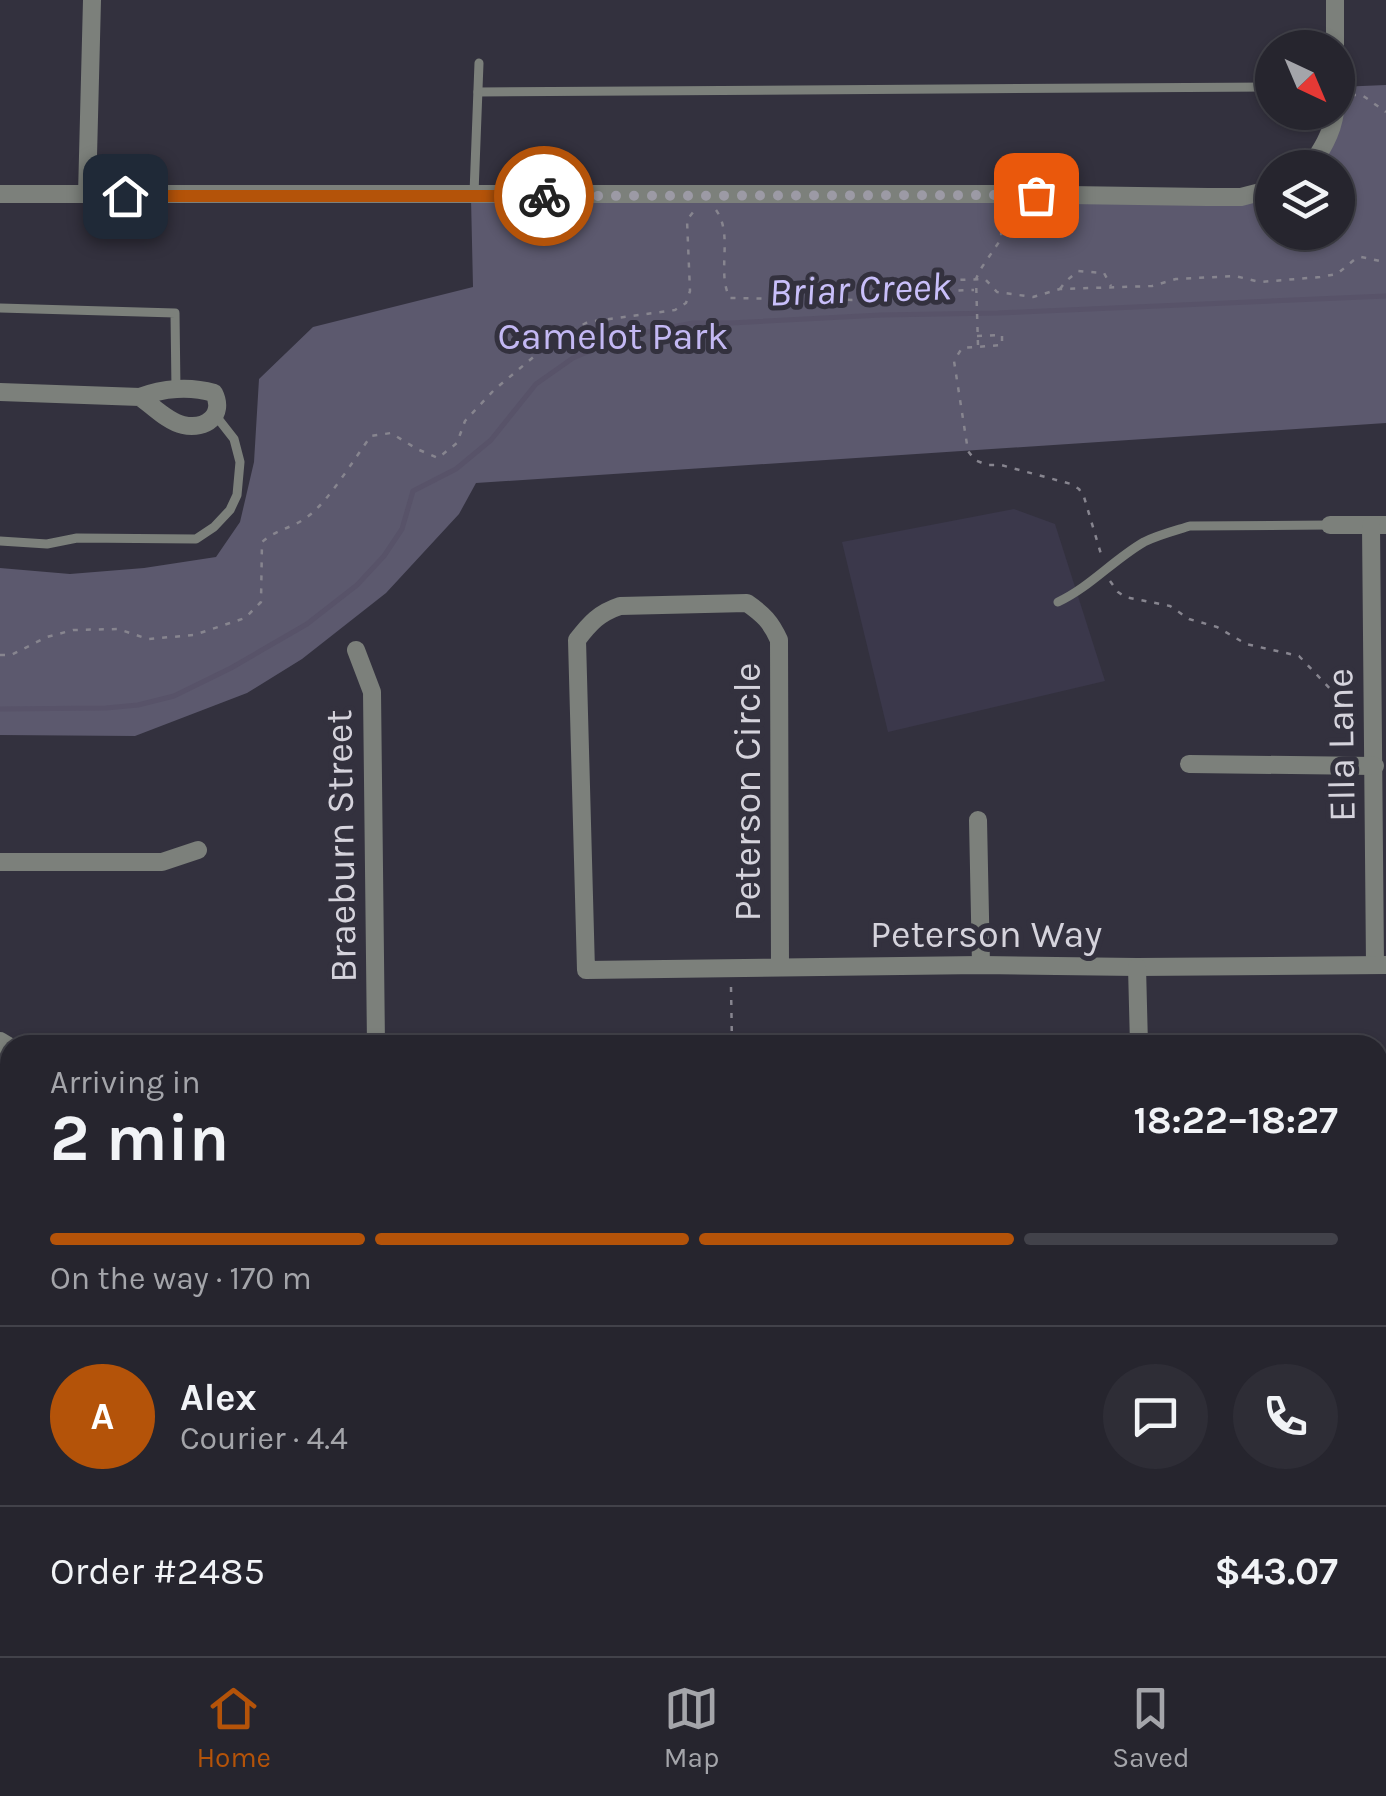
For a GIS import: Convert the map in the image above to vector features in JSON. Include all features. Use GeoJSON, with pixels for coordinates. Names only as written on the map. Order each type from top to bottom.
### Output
{"type":"FeatureCollection","features":[{"type":"Feature","properties":{"kind":"street"},"geometry":{"type":"LineString","coordinates":[[86,196],[92,0]]}},
{"type":"Feature","properties":{"kind":"street"},"geometry":{"type":"LineString","coordinates":[[1335,0],[1336,30]]}},
{"type":"Feature","properties":{"kind":"street"},"geometry":{"type":"LineString","coordinates":[[0,194],[1255,193]]}},
{"type":"Feature","properties":{"kind":"street"},"geometry":{"type":"LineString","coordinates":[[0,392],[140,397],[158,390],[201,389],[214,393],[219,403],[216,416],[206,424],[184,426],[140,397]]}},
{"type":"Feature","properties":{"kind":"street"},"geometry":{"type":"LineString","coordinates":[[1330,526],[1379,525]]}},
{"type":"Feature","properties":{"kind":"street","name":"Ella Lane"},"geometry":{"type":"LineString","coordinates":[[1379,525],[1374,766],[1381,965]]}},
{"type":"Feature","properties":{"kind":"street","name":"Peterson Circle"},"geometry":{"type":"LineString","coordinates":[[586,970],[578,640],[589,623],[620,606],[747,603],[764,615],[780,640],[780,968]]}},
{"type":"Feature","properties":{"kind":"street","name":"Braeburn Street"},"geometry":{"type":"LineString","coordinates":[[356,650],[372,692],[376,1035]]}},
{"type":"Feature","properties":{"kind":"street"},"geometry":{"type":"LineString","coordinates":[[1188,764],[1374,766]]}},
{"type":"Feature","properties":{"kind":"street"},"geometry":{"type":"LineString","coordinates":[[978,820],[981,965]]}},
{"type":"Feature","properties":{"kind":"street"},"geometry":{"type":"LineString","coordinates":[[0,862],[162,862],[198,850]]}},
{"type":"Feature","properties":{"kind":"street","name":"Peterson Way"},"geometry":{"type":"LineString","coordinates":[[586,970],[1381,965]]}},
{"type":"Feature","properties":{"kind":"street"},"geometry":{"type":"LineString","coordinates":[[1137,967],[1138,1035]]}},
{"type":"Feature","properties":{"kind":"lane"},"geometry":{"type":"LineString","coordinates":[[474,196],[479,63]]}},
{"type":"Feature","properties":{"kind":"lane"},"geometry":{"type":"LineString","coordinates":[[478,92],[1255,87]]}},
{"type":"Feature","properties":{"kind":"lane"},"geometry":{"type":"LineString","coordinates":[[0,308],[175,313],[176,390]]}},
{"type":"Feature","properties":{"kind":"lane"},"geometry":{"type":"LineString","coordinates":[[0,541],[48,544],[77,538],[196,538],[214,527],[230,510],[237,495],[240,462],[234,439],[216,416]]}},
{"type":"Feature","properties":{"kind":"lane"},"geometry":{"type":"LineString","coordinates":[[1058,602],[1084,588],[1144,542],[1168,532],[1190,526],[1330,526]]}},
{"type":"Feature","properties":{"kind":"path"},"geometry":{"type":"LineString","coordinates":[[1355,94],[1362,94],[1386,112]]}},
{"type":"Feature","properties":{"kind":"path"},"geometry":{"type":"LineString","coordinates":[[977,336],[1002,334],[1002,345],[978,346],[977,336],[976,280],[1001,239],[1002,194]]}},
{"type":"Feature","properties":{"kind":"path"},"geometry":{"type":"LineString","coordinates":[[0,654],[12,654],[47,637],[74,630],[118,629],[148,639],[194,635],[245,618],[261,602],[262,542],[273,532],[299,524],[316,511],[371,436],[391,432],[438,458],[457,443],[466,422],[494,390],[554,339],[588,322],[675,310],[686,303],[690,291],[687,220],[698,209]]}},
{"type":"Feature","properties":{"kind":"path"},"geometry":{"type":"LineString","coordinates":[[715,209],[720,215],[726,291],[730,298],[858,300],[910,292],[926,281],[985,279],[997,292],[1033,297],[1060,289],[1152,286],[1176,279],[1235,276],[1260,282],[1320,277],[1337,274],[1361,257],[1386,259]]}},
{"type":"Feature","properties":{"kind":"path"},"geometry":{"type":"LineString","coordinates":[[1060,289],[1078,271],[1104,273],[1112,287]]}},
{"type":"Feature","properties":{"kind":"path"},"geometry":{"type":"LineString","coordinates":[[939,280],[944,291],[976,290]]}},
{"type":"Feature","properties":{"kind":"path"},"geometry":{"type":"LineString","coordinates":[[730,968],[732,1035]]}},
{"type":"Feature","properties":{"kind":"shaded area"},"geometry":{"type":"Polygon","coordinates":[[[1014,509],[1055,524],[1105,681],[888,732],[842,542],[1014,509]]]}},
{"type":"Feature","properties":{"kind":"green space","name":"Camelot Park"},"geometry":{"type":"Polygon","coordinates":[[[1386,85],[1386,423],[476,483],[459,514],[386,593],[302,659],[247,693],[135,736],[0,735],[0,568],[70,574],[216,557],[240,522],[254,462],[259,379],[313,327],[473,287],[471,198],[1255,189],[1255,250],[1355,250],[1355,150],[1318,150],[1329,130],[1355,130],[1355,86],[1386,85]]]}},
{"type":"Feature","properties":{"kind":"waterway","name":"Briar Creek"},"geometry":{"type":"LineString","coordinates":[[0,709],[106,708],[174,696],[307,624],[357,585],[384,556],[402,529],[413,491],[456,469],[491,440],[536,384],[573,358],[611,342],[693,323],[1386,296]]}},
{"type":"Feature","properties":{"kind":"way so far"},"geometry":{"type":"LineString","coordinates":[[544,196],[1036,195]]}},
{"type":"Feature","properties":{"kind":"route"},"geometry":{"type":"LineString","coordinates":[[125,196],[544,196]]}}]}
